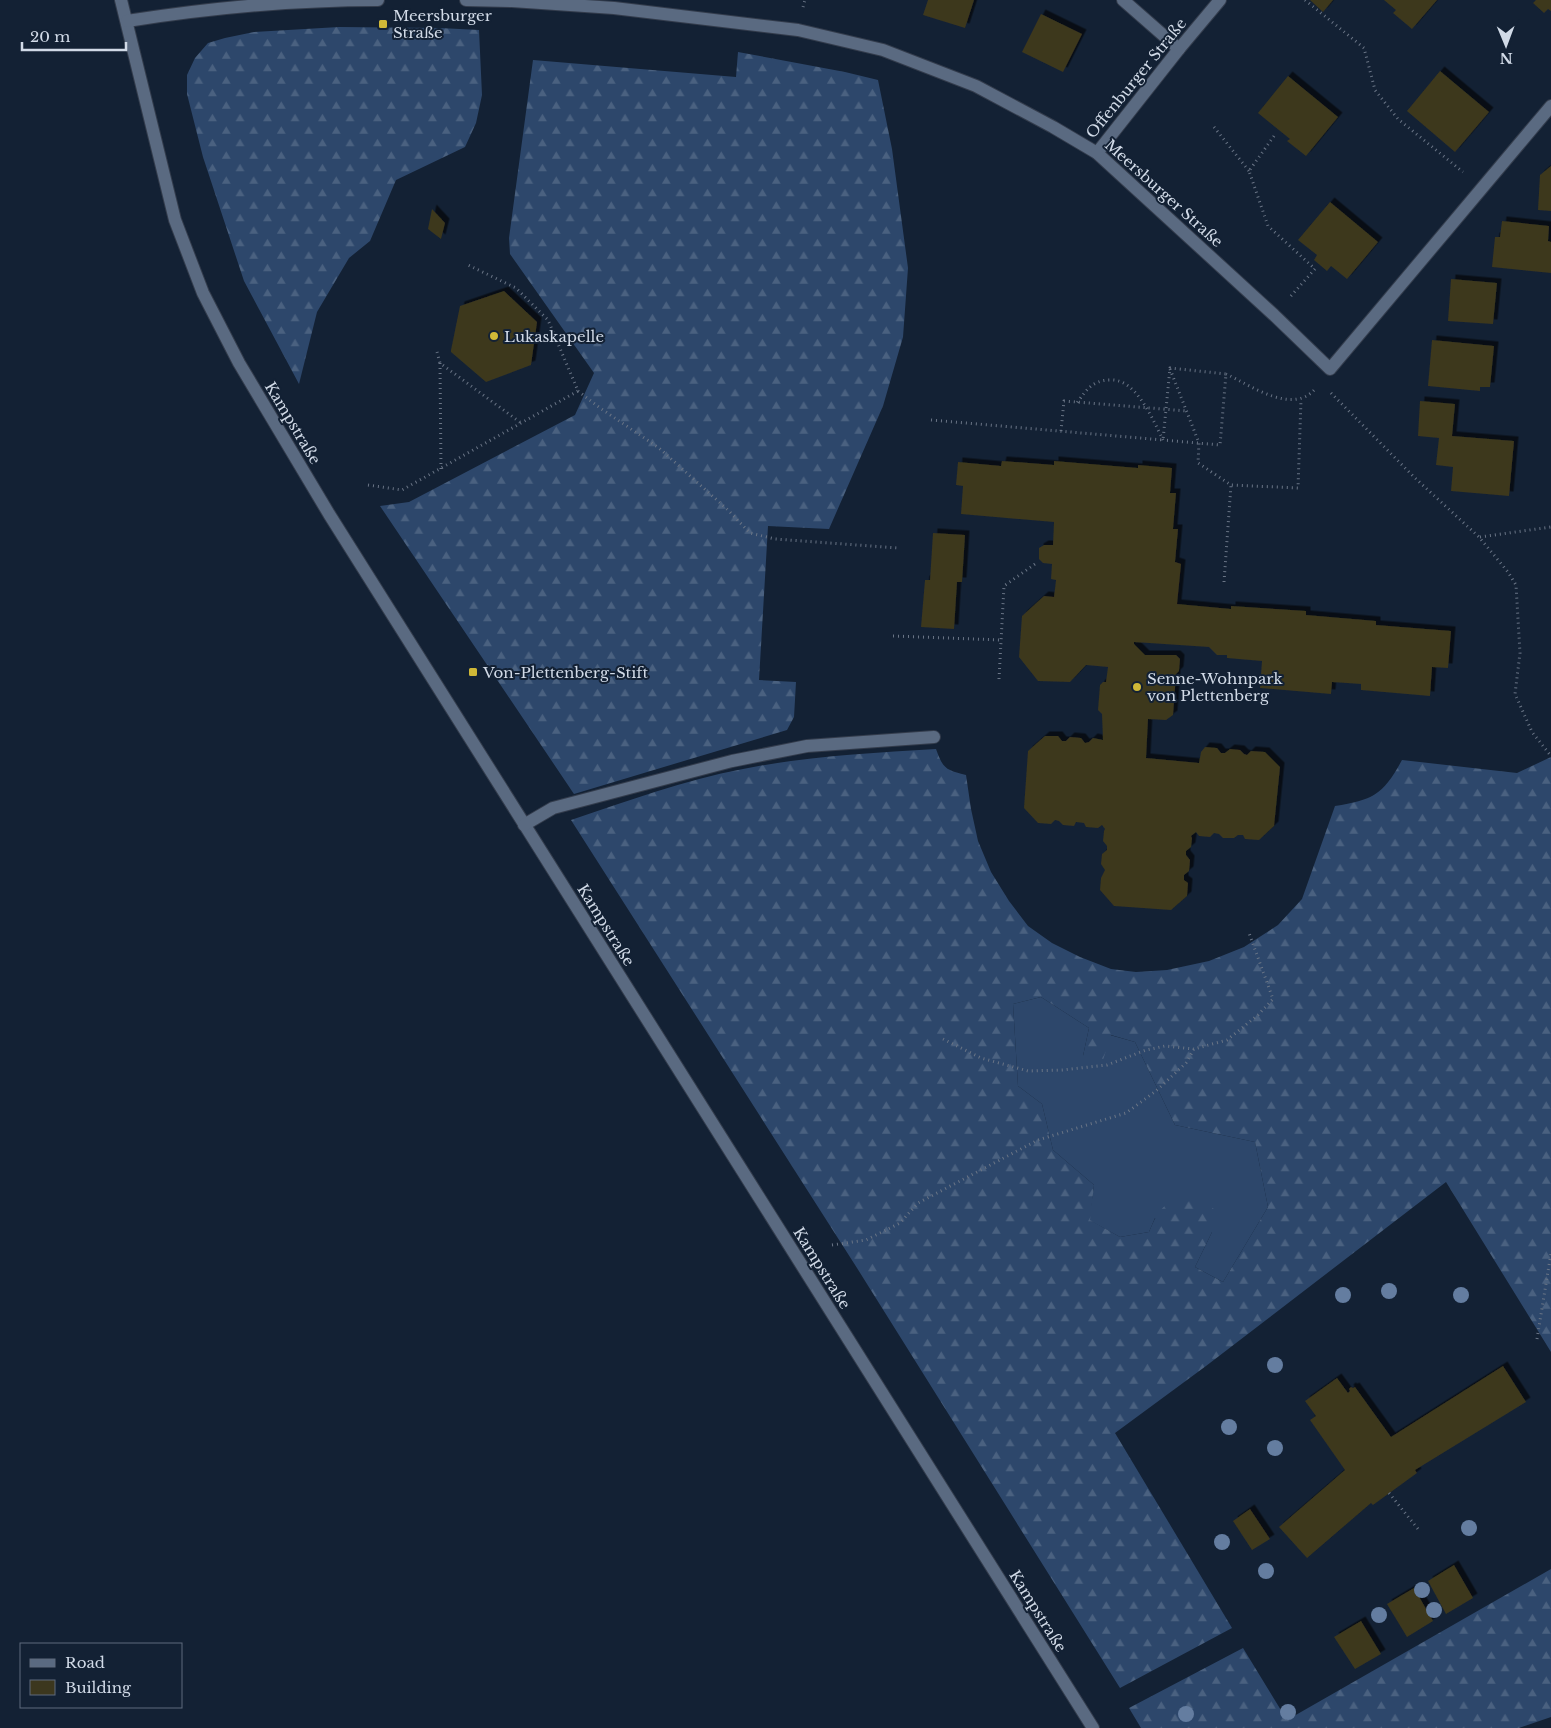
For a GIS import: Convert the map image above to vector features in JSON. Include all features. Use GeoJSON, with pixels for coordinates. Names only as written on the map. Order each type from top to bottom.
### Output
{"type":"FeatureCollection","features":[{"type":"Feature","properties":{"kind":"street","name":"Kampstraße"},"geometry":{"type":"LineString","coordinates":[[121,0],[175,220],[203,293],[239,363],[329,514],[1093,1728]]}},
{"type":"Feature","properties":{"kind":"street"},"geometry":{"type":"LineString","coordinates":[[127,22],[242,6],[292,2],[378,0]]}},
{"type":"Feature","properties":{"kind":"street","name":"Meersburger Straße"},"geometry":{"type":"LineString","coordinates":[[466,0],[614,8],[798,30],[883,50],[976,86],[1097,153],[1274,315],[1330,369]]}},
{"type":"Feature","properties":{"kind":"street"},"geometry":{"type":"LineString","coordinates":[[1123,0],[1179,49]]}},
{"type":"Feature","properties":{"kind":"street","name":"Offenburger Straße"},"geometry":{"type":"LineString","coordinates":[[1097,153],[1220,0]]}},
{"type":"Feature","properties":{"kind":"street"},"geometry":{"type":"LineString","coordinates":[[1330,369],[1551,106]]}},
{"type":"Feature","properties":{"kind":"street"},"geometry":{"type":"LineString","coordinates":[[524,825],[554,808],[732,762],[807,746],[934,737]]}},
{"type":"Feature","properties":{"kind":"path"},"geometry":{"type":"LineString","coordinates":[[1305,0],[1364,48],[1375,90],[1398,119],[1483,188]]}},
{"type":"Feature","properties":{"kind":"path"},"geometry":{"type":"LineString","coordinates":[[1214,127],[1249,171],[1268,226],[1315,269],[1274,315]]}},
{"type":"Feature","properties":{"kind":"path"},"geometry":{"type":"LineString","coordinates":[[1249,171],[1274,136]]}},
{"type":"Feature","properties":{"kind":"path"},"geometry":{"type":"LineString","coordinates":[[468,265],[516,288],[548,320],[578,391],[659,448],[728,510],[750,533],[776,539],[898,548]]}},
{"type":"Feature","properties":{"kind":"path"},"geometry":{"type":"LineString","coordinates":[[437,352],[440,363],[441,469]]}},
{"type":"Feature","properties":{"kind":"path"},"geometry":{"type":"LineString","coordinates":[[440,363],[522,423]]}},
{"type":"Feature","properties":{"kind":"path"},"geometry":{"type":"LineString","coordinates":[[1170,368],[1226,374],[1265,393],[1286,400],[1302,400],[1310,395],[1330,369]]}},
{"type":"Feature","properties":{"kind":"path"},"geometry":{"type":"LineString","coordinates":[[1163,440],[1170,368]]}},
{"type":"Feature","properties":{"kind":"path"},"geometry":{"type":"LineString","coordinates":[[1170,368],[1199,443],[1198,463],[1231,486],[1298,488],[1302,400]]}},
{"type":"Feature","properties":{"kind":"path"},"geometry":{"type":"LineString","coordinates":[[931,420],[1220,445],[1226,374]]}},
{"type":"Feature","properties":{"kind":"path"},"geometry":{"type":"LineString","coordinates":[[1077,403],[1087,388],[1100,380],[1117,379],[1130,386],[1146,408],[1163,440]]}},
{"type":"Feature","properties":{"kind":"path"},"geometry":{"type":"LineString","coordinates":[[1321,382],[1414,478],[1479,537],[1508,572],[1516,585],[1520,653],[1515,694],[1532,732],[1551,756]]}},
{"type":"Feature","properties":{"kind":"path"},"geometry":{"type":"LineString","coordinates":[[368,485],[402,490],[578,391]]}},
{"type":"Feature","properties":{"kind":"path"},"geometry":{"type":"LineString","coordinates":[[1062,431],[1064,401],[1187,411]]}},
{"type":"Feature","properties":{"kind":"path"},"geometry":{"type":"LineString","coordinates":[[1224,582],[1231,486]]}},
{"type":"Feature","properties":{"kind":"path"},"geometry":{"type":"LineString","coordinates":[[1479,537],[1551,527]]}},
{"type":"Feature","properties":{"kind":"path"},"geometry":{"type":"LineString","coordinates":[[999,679],[1004,586],[1035,564]]}},
{"type":"Feature","properties":{"kind":"path"},"geometry":{"type":"LineString","coordinates":[[893,636],[1001,640]]}},
{"type":"Feature","properties":{"kind":"path"},"geometry":{"type":"LineString","coordinates":[[943,1039],[981,1058],[1028,1071],[1062,1070],[1107,1065],[1146,1050],[1165,1046],[1194,1050],[1227,1040],[1258,1016],[1273,999],[1249,933]]}},
{"type":"Feature","properties":{"kind":"path"},"geometry":{"type":"LineString","coordinates":[[832,1245],[866,1240],[900,1223],[918,1203],[1038,1140],[1126,1113],[1156,1091],[1186,1063],[1194,1050]]}},
{"type":"Feature","properties":{"kind":"path"},"geometry":{"type":"LineString","coordinates":[[1537,1339],[1551,1254]]}},
{"type":"Feature","properties":{"kind":"path"},"geometry":{"type":"LineString","coordinates":[[1389,1493],[1418,1529]]}},
{"type":"Feature","properties":{"kind":"green space"},"geometry":{"type":"Polygon","coordinates":[[[339,27],[479,30],[482,95],[476,123],[465,147],[396,180],[370,241],[349,258],[317,312],[299,384],[244,281],[203,157],[187,94],[187,75],[195,58],[208,43],[254,32],[339,27]]]}},
{"type":"Feature","properties":{"kind":"green space"},"geometry":{"type":"Polygon","coordinates":[[[738,52],[878,80],[892,149],[908,268],[903,337],[883,406],[829,529],[768,526],[759,680],[796,682],[794,717],[787,730],[574,794],[380,506],[409,502],[575,415],[594,373],[510,254],[509,238],[533,60],[736,77],[738,52]]]}},
{"type":"Feature","properties":{"kind":"green space"},"geometry":{"type":"Polygon","coordinates":[[[936,749],[946,768],[966,775],[978,841],[991,872],[1009,901],[1028,926],[1052,943],[1080,957],[1111,969],[1136,972],[1167,970],[1209,961],[1244,947],[1278,925],[1302,899],[1335,806],[1359,801],[1376,794],[1389,781],[1402,760],[1517,773],[1551,757],[1551,1352],[1446,1182],[1206,1366],[1115,1433],[1232,1628],[1120,1688],[857,1268],[571,820],[678,785],[743,769],[815,758],[936,749]],[[1041,997],[1013,1004],[1018,1086],[1042,1104],[1053,1150],[1094,1185],[1090,1220],[1120,1237],[1149,1232],[1156,1216],[1164,1207],[1175,1200],[1191,1194],[1217,1211],[1212,1232],[1195,1267],[1223,1282],[1268,1207],[1255,1142],[1175,1125],[1135,1042],[1111,1035],[1103,1060],[1083,1056],[1089,1028],[1041,997]]]}},
{"type":"Feature","properties":{"kind":"green space"},"geometry":{"type":"Polygon","coordinates":[[[1041,997],[1089,1028],[1083,1056],[1110,1035],[1135,1042],[1175,1125],[1255,1142],[1268,1207],[1223,1282],[1195,1267],[1212,1232],[1155,1218],[1149,1232],[1120,1237],[1089,1220],[1094,1185],[1053,1150],[1042,1104],[1018,1086],[1013,1004],[1041,997]]]}},
{"type":"Feature","properties":{"kind":"green space"},"geometry":{"type":"Polygon","coordinates":[[[1551,1569],[1551,1717],[1519,1728],[1141,1728],[1129,1708],[1243,1648],[1287,1720],[1551,1569]]]}},
{"type":"Feature","properties":{"kind":"building"},"geometry":{"type":"Polygon","coordinates":[[[928,0],[974,0],[965,28],[923,15],[928,0]]]}},
{"type":"Feature","properties":{"kind":"building"},"geometry":{"type":"Polygon","coordinates":[[[1310,0],[1333,0],[1323,12],[1310,0]]]}},
{"type":"Feature","properties":{"kind":"building"},"geometry":{"type":"Polygon","coordinates":[[[1384,0],[1437,0],[1412,29],[1393,13],[1396,10],[1384,0]]]}},
{"type":"Feature","properties":{"kind":"building"},"geometry":{"type":"Polygon","coordinates":[[[1536,0],[1551,0],[1551,11],[1548,9],[1544,13],[1533,3],[1536,0]]]}},
{"type":"Feature","properties":{"kind":"building"},"geometry":{"type":"Polygon","coordinates":[[[1041,14],[1082,34],[1063,72],[1022,52],[1041,14]]]}},
{"type":"Feature","properties":{"kind":"building"},"geometry":{"type":"Polygon","coordinates":[[[1440,71],[1489,112],[1455,152],[1407,111],[1440,71]]]}},
{"type":"Feature","properties":{"kind":"building"},"geometry":{"type":"Polygon","coordinates":[[[1288,76],[1338,117],[1306,156],[1287,141],[1290,139],[1258,113],[1288,76]]]}},
{"type":"Feature","properties":{"kind":"building"},"geometry":{"type":"Polygon","coordinates":[[[1551,166],[1551,211],[1538,210],[1540,175],[1551,166]]]}},
{"type":"Feature","properties":{"kind":"building"},"geometry":{"type":"Polygon","coordinates":[[[1330,202],[1378,242],[1347,279],[1331,266],[1327,271],[1314,260],[1317,255],[1298,240],[1330,202]]]}},
{"type":"Feature","properties":{"kind":"building"},"geometry":{"type":"Polygon","coordinates":[[[432,209],[445,223],[441,239],[428,229],[432,209]]]}},
{"type":"Feature","properties":{"kind":"building"},"geometry":{"type":"Polygon","coordinates":[[[1502,221],[1549,226],[1548,241],[1551,242],[1551,273],[1492,267],[1495,237],[1500,237],[1502,221]]]}},
{"type":"Feature","properties":{"kind":"building"},"geometry":{"type":"Polygon","coordinates":[[[1451,279],[1497,283],[1493,324],[1448,321],[1451,279]]]}},
{"type":"Feature","properties":{"kind":"building","name":"Lukaskapelle"},"geometry":{"type":"Polygon","coordinates":[[[504,291],[537,322],[531,365],[486,382],[451,350],[460,306],[504,291]]]}},
{"type":"Feature","properties":{"kind":"building"},"geometry":{"type":"Polygon","coordinates":[[[1432,340],[1494,346],[1490,387],[1480,387],[1480,391],[1428,386],[1432,340]]]}},
{"type":"Feature","properties":{"kind":"building"},"geometry":{"type":"Polygon","coordinates":[[[1420,401],[1455,404],[1452,436],[1514,441],[1509,496],[1451,491],[1453,467],[1436,465],[1439,438],[1418,436],[1420,401]]]}},
{"type":"Feature","properties":{"kind":"building","name":"Senne-Wohnpark von Plettenberg"},"geometry":{"type":"Polygon","coordinates":[[[1002,461],[1054,465],[1054,461],[1138,468],[1138,465],[1172,468],[1170,493],[1176,493],[1173,529],[1178,529],[1175,562],[1181,564],[1177,604],[1231,609],[1231,606],[1306,611],[1306,615],[1376,621],[1376,625],[1451,631],[1448,668],[1432,667],[1430,696],[1361,690],[1361,684],[1332,682],[1331,694],[1260,688],[1262,661],[1227,658],[1227,655],[1217,655],[1209,647],[1134,642],[1145,655],[1176,655],[1180,659],[1179,671],[1176,674],[1173,715],[1166,720],[1148,719],[1146,758],[1199,763],[1201,752],[1205,747],[1217,748],[1221,753],[1225,753],[1230,749],[1240,750],[1247,755],[1251,751],[1265,752],[1280,767],[1274,826],[1259,840],[1245,839],[1243,835],[1238,835],[1234,838],[1223,838],[1219,834],[1214,833],[1210,837],[1199,836],[1196,832],[1191,836],[1191,847],[1186,851],[1186,855],[1190,860],[1189,871],[1184,875],[1184,880],[1188,883],[1187,896],[1171,910],[1114,906],[1100,890],[1101,878],[1105,870],[1101,864],[1102,854],[1107,850],[1107,846],[1103,841],[1105,829],[1102,825],[1098,828],[1086,827],[1084,823],[1076,822],[1074,826],[1063,825],[1055,820],[1051,824],[1038,823],[1024,808],[1028,751],[1045,736],[1058,736],[1062,741],[1066,741],[1070,737],[1081,738],[1085,743],[1093,738],[1103,740],[1102,714],[1098,710],[1100,685],[1106,682],[1108,667],[1086,665],[1070,682],[1038,681],[1019,657],[1022,616],[1044,596],[1054,597],[1056,580],[1051,579],[1052,564],[1043,563],[1039,559],[1039,548],[1044,545],[1053,545],[1054,522],[961,514],[963,486],[956,485],[958,462],[1001,466],[1002,461]]]}},
{"type":"Feature","properties":{"kind":"building"},"geometry":{"type":"Polygon","coordinates":[[[933,533],[965,535],[962,582],[957,582],[954,629],[921,627],[925,580],[930,580],[933,533]]]}},
{"type":"Feature","properties":{"kind":"building"},"geometry":{"type":"Polygon","coordinates":[[[1503,1366],[1526,1402],[1415,1470],[1417,1473],[1373,1505],[1371,1503],[1307,1558],[1279,1527],[1345,1470],[1310,1420],[1316,1416],[1305,1401],[1337,1378],[1348,1393],[1351,1387],[1355,1387],[1391,1437],[1503,1366]]]}},
{"type":"Feature","properties":{"kind":"building"},"geometry":{"type":"Polygon","coordinates":[[[1250,1509],[1270,1539],[1252,1550],[1233,1521],[1250,1509]]]}},
{"type":"Feature","properties":{"kind":"building"},"geometry":{"type":"Polygon","coordinates":[[[1454,1565],[1473,1598],[1446,1614],[1428,1581],[1454,1565]]]}},
{"type":"Feature","properties":{"kind":"building"},"geometry":{"type":"Polygon","coordinates":[[[1414,1588],[1433,1621],[1407,1637],[1387,1604],[1414,1588]]]}},
{"type":"Feature","properties":{"kind":"building"},"geometry":{"type":"Polygon","coordinates":[[[1361,1621],[1381,1654],[1355,1669],[1334,1637],[1361,1621]]]}},
{"type":"Feature","properties":{"kind":"place","name":"Meersburger Straße"},"geometry":{"type":"Point","coordinates":[383,24]}},
{"type":"Feature","properties":{"kind":"place","name":"Lukaskapelle"},"geometry":{"type":"Point","coordinates":[494,336]}},
{"type":"Feature","properties":{"kind":"place","name":"Von-Plettenberg-Stift"},"geometry":{"type":"Point","coordinates":[473,672]}},
{"type":"Feature","properties":{"kind":"place","name":"Senne-Wohnpark von Plettenberg"},"geometry":{"type":"Point","coordinates":[1137,687]}}]}
